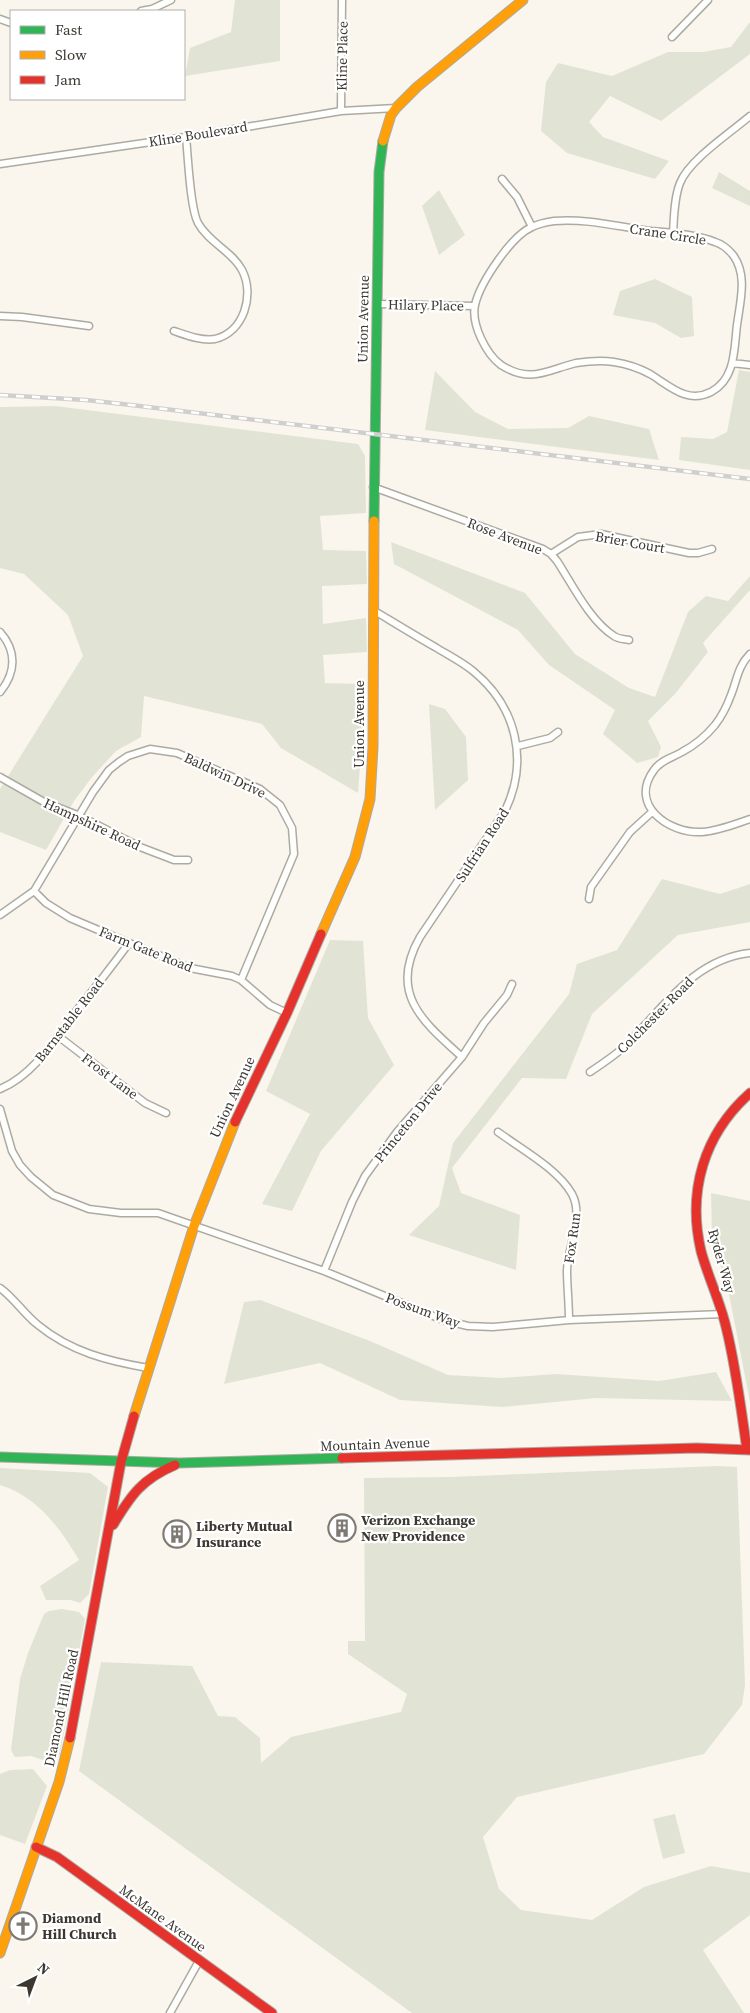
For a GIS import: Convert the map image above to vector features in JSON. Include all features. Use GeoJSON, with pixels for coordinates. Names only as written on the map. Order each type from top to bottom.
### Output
{"type":"FeatureCollection","features":[{"type":"Feature","properties":{"kind":"main road","name":"Union Avenue"},"geometry":{"type":"LineString","coordinates":[[121,1462],[148,1368],[194,1226],[230,1131],[287,1013],[348,876],[366,819],[370,799],[373,756],[373,487],[376,434],[380,156],[387,124],[396,108],[417,87],[523,0]]}},
{"type":"Feature","properties":{"kind":"main road","name":"Ryder Way"},"geometry":{"type":"LineString","coordinates":[[748,1450],[733,1357],[723,1314],[699,1239],[696,1206],[697,1189],[706,1154],[715,1132],[733,1108],[750,1093]]}},
{"type":"Feature","properties":{"kind":"main road","name":"Mountain Avenue"},"geometry":{"type":"LineString","coordinates":[[0,1457],[179,1463],[697,1448],[748,1450]]}},
{"type":"Feature","properties":{"kind":"main road","name":"Diamond Hill Road"},"geometry":{"type":"LineString","coordinates":[[0,1953],[68,1749],[121,1462]]}},
{"type":"Feature","properties":{"kind":"main road"},"geometry":{"type":"LineString","coordinates":[[110,1529],[133,1491],[139,1485],[158,1471],[179,1463]]}},
{"type":"Feature","properties":{"kind":"main road","name":"McMane Avenue"},"geometry":{"type":"LineString","coordinates":[[36,1846],[57,1857],[272,2013]]}},
{"type":"Feature","properties":{"kind":"street"},"geometry":{"type":"LineString","coordinates":[[146,10],[171,0]]}},
{"type":"Feature","properties":{"kind":"street","name":"Kline Place"},"geometry":{"type":"LineString","coordinates":[[341,111],[342,0]]}},
{"type":"Feature","properties":{"kind":"street"},"geometry":{"type":"LineString","coordinates":[[672,37],[708,0]]}},
{"type":"Feature","properties":{"kind":"street","name":"Kline Boulevard"},"geometry":{"type":"LineString","coordinates":[[0,164],[186,137],[341,111],[396,108]]}},
{"type":"Feature","properties":{"kind":"street"},"geometry":{"type":"LineString","coordinates":[[672,234],[677,193],[687,170],[750,116]]}},
{"type":"Feature","properties":{"kind":"street"},"geometry":{"type":"LineString","coordinates":[[174,331],[203,339],[222,336],[236,326],[247,298],[246,281],[236,261],[198,223],[194,209],[186,137]]}},
{"type":"Feature","properties":{"kind":"street"},"geometry":{"type":"LineString","coordinates":[[502,179],[517,196],[532,227]]}},
{"type":"Feature","properties":{"kind":"street","name":"Crane Circle"},"geometry":{"type":"LineString","coordinates":[[554,221],[575,221],[716,242],[727,249],[738,264],[742,284],[732,363],[728,375],[718,388],[703,395],[694,396],[678,393],[637,368],[612,362],[588,362],[535,376],[512,371],[500,364],[489,353],[480,339],[474,306],[492,269],[508,247],[532,227],[554,221]]}},
{"type":"Feature","properties":{"kind":"street","name":"Hilary Place"},"geometry":{"type":"LineString","coordinates":[[377,304],[474,306]]}},
{"type":"Feature","properties":{"kind":"street"},"geometry":{"type":"LineString","coordinates":[[0,316],[22,316],[89,326]]}},
{"type":"Feature","properties":{"kind":"street"},"geometry":{"type":"LineString","coordinates":[[732,363],[750,365]]}},
{"type":"Feature","properties":{"kind":"street","name":"Rose Avenue"},"geometry":{"type":"LineString","coordinates":[[373,487],[543,549],[551,554],[604,628],[616,638],[629,640]]}},
{"type":"Feature","properties":{"kind":"street","name":"Brier Court"},"geometry":{"type":"LineString","coordinates":[[551,554],[578,537],[601,534],[689,553],[698,553],[712,549]]}},
{"type":"Feature","properties":{"kind":"street","name":"Sulfrian Road"},"geometry":{"type":"LineString","coordinates":[[372,610],[461,662],[481,678],[503,706],[518,746],[517,776],[514,791],[505,811],[420,936],[412,953],[408,971],[408,984],[418,1013],[428,1026],[462,1057]]}},
{"type":"Feature","properties":{"kind":"street"},"geometry":{"type":"LineString","coordinates":[[0,632],[10,646],[13,663],[9,679],[0,692]]}},
{"type":"Feature","properties":{"kind":"street"},"geometry":{"type":"LineString","coordinates":[[750,654],[738,672],[731,696],[714,725],[690,747],[660,763],[650,775],[647,794],[652,812],[669,825],[682,830],[695,832],[715,830],[750,819]]}},
{"type":"Feature","properties":{"kind":"street"},"geometry":{"type":"LineString","coordinates":[[518,746],[550,738],[558,732]]}},
{"type":"Feature","properties":{"kind":"street","name":"Baldwin Drive"},"geometry":{"type":"LineString","coordinates":[[0,915],[34,891],[93,792],[109,770],[128,756],[150,749],[177,753],[260,789],[280,805],[292,828],[294,854],[241,980]]}},
{"type":"Feature","properties":{"kind":"street","name":"Hampshire Road"},"geometry":{"type":"LineString","coordinates":[[0,777],[44,802],[80,816],[157,854],[174,860],[188,860]]}},
{"type":"Feature","properties":{"kind":"street"},"geometry":{"type":"LineString","coordinates":[[589,899],[591,887],[630,832],[652,812]]}},
{"type":"Feature","properties":{"kind":"street","name":"Farm Gate Road"},"geometry":{"type":"LineString","coordinates":[[34,891],[70,918],[190,968],[216,972],[241,980],[260,997],[287,1013]]}},
{"type":"Feature","properties":{"kind":"street","name":"Barnstable Road"},"geometry":{"type":"LineString","coordinates":[[0,1089],[22,1076],[58,1036],[129,943]]}},
{"type":"Feature","properties":{"kind":"street","name":"Colchester Road"},"geometry":{"type":"LineString","coordinates":[[590,1072],[622,1048],[690,978],[722,960],[750,954]]}},
{"type":"Feature","properties":{"kind":"street","name":"Princeton Drive"},"geometry":{"type":"LineString","coordinates":[[324,1271],[352,1202],[365,1176],[397,1132],[462,1057],[484,1023],[507,996],[512,984]]}},
{"type":"Feature","properties":{"kind":"street","name":"Frost Lane"},"geometry":{"type":"LineString","coordinates":[[58,1036],[145,1103],[166,1113]]}},
{"type":"Feature","properties":{"kind":"street","name":"Possum Way"},"geometry":{"type":"LineString","coordinates":[[0,1109],[12,1150],[20,1165],[53,1196],[89,1210],[158,1213],[324,1271],[443,1320],[468,1326],[493,1327],[569,1320],[723,1314]]}},
{"type":"Feature","properties":{"kind":"street","name":"Fox Run"},"geometry":{"type":"LineString","coordinates":[[498,1132],[554,1173],[567,1186],[576,1204],[576,1216],[567,1270],[569,1320]]}},
{"type":"Feature","properties":{"kind":"street"},"geometry":{"type":"LineString","coordinates":[[0,1288],[38,1325],[70,1346],[106,1360],[148,1368]]}},
{"type":"Feature","properties":{"kind":"street"},"geometry":{"type":"LineString","coordinates":[[170,2013],[200,1961]]}},
{"type":"Feature","properties":{"kind":"green space"},"geometry":{"type":"Polygon","coordinates":[[[235,0],[280,0],[280,61],[185,76],[190,48],[231,32],[235,0]]]}},
{"type":"Feature","properties":{"kind":"green space"},"geometry":{"type":"Polygon","coordinates":[[[750,22],[750,54],[661,121],[610,96],[589,122],[603,137],[669,161],[655,179],[567,153],[541,131],[546,82],[558,63],[612,76],[668,52],[703,52],[731,47],[750,22]]]}},
{"type":"Feature","properties":{"kind":"green space"},"geometry":{"type":"Polygon","coordinates":[[[719,172],[750,191],[750,206],[712,188],[719,172]]]}},
{"type":"Feature","properties":{"kind":"green space"},"geometry":{"type":"Polygon","coordinates":[[[439,190],[465,235],[439,255],[422,206],[439,190]]]}},
{"type":"Feature","properties":{"kind":"green space"},"geometry":{"type":"Polygon","coordinates":[[[655,279],[692,297],[694,336],[681,338],[655,323],[613,315],[620,291],[655,279]]]}},
{"type":"Feature","properties":{"kind":"green space"},"geometry":{"type":"Polygon","coordinates":[[[739,370],[750,372],[750,470],[679,460],[681,437],[713,439],[727,432],[739,370]]]}},
{"type":"Feature","properties":{"kind":"green space"},"geometry":{"type":"Polygon","coordinates":[[[435,371],[475,412],[508,429],[568,428],[589,416],[649,429],[659,460],[425,430],[435,371]]]}},
{"type":"Feature","properties":{"kind":"green space"},"geometry":{"type":"Polygon","coordinates":[[[55,406],[358,444],[365,456],[366,513],[320,516],[323,550],[366,551],[367,584],[322,586],[323,624],[366,618],[367,652],[323,655],[325,683],[366,684],[358,793],[281,748],[262,724],[144,696],[141,737],[116,751],[93,776],[74,801],[46,850],[0,832],[0,789],[83,656],[68,615],[24,574],[0,568],[0,407],[55,406]]]}},
{"type":"Feature","properties":{"kind":"green space"},"geometry":{"type":"Polygon","coordinates":[[[391,542],[525,593],[575,654],[629,688],[655,697],[688,612],[706,596],[728,601],[750,576],[750,590],[703,643],[708,652],[675,694],[648,721],[661,747],[658,757],[637,763],[603,734],[615,710],[549,665],[518,630],[394,564],[391,542]]]}},
{"type":"Feature","properties":{"kind":"green space"},"geometry":{"type":"Polygon","coordinates":[[[429,704],[445,709],[466,737],[468,780],[435,810],[429,704]]]}},
{"type":"Feature","properties":{"kind":"green space"},"geometry":{"type":"Polygon","coordinates":[[[662,879],[720,894],[750,884],[750,922],[678,935],[592,1014],[566,1079],[522,1078],[452,1168],[461,1193],[520,1215],[516,1270],[409,1235],[439,1206],[453,1143],[569,994],[577,964],[617,950],[662,879]]]}},
{"type":"Feature","properties":{"kind":"green space"},"geometry":{"type":"Polygon","coordinates":[[[330,940],[363,941],[368,1018],[394,1065],[321,1151],[292,1211],[262,1204],[310,1114],[266,1091],[330,940]]]}},
{"type":"Feature","properties":{"kind":"green space"},"geometry":{"type":"Polygon","coordinates":[[[711,1193],[750,1201],[750,1402],[728,1289],[712,1239],[711,1193]]]}},
{"type":"Feature","properties":{"kind":"green space"},"geometry":{"type":"Polygon","coordinates":[[[260,1300],[370,1341],[448,1375],[501,1378],[556,1374],[659,1381],[716,1372],[732,1401],[596,1398],[502,1407],[400,1400],[320,1363],[224,1384],[244,1302],[260,1300]]]}},
{"type":"Feature","properties":{"kind":"green space"},"geometry":{"type":"Polygon","coordinates":[[[718,1466],[737,1467],[745,1685],[742,1705],[704,1754],[517,1797],[483,1837],[499,1889],[521,1910],[592,1920],[644,1887],[711,1866],[750,1873],[750,1915],[703,1950],[744,2013],[412,2013],[79,1771],[101,1662],[192,1666],[218,1716],[235,1717],[260,1738],[261,1763],[291,1737],[401,1712],[407,1694],[348,1654],[348,1641],[365,1641],[364,1478],[450,1477],[718,1466]]]}},
{"type":"Feature","properties":{"kind":"green space"},"geometry":{"type":"Polygon","coordinates":[[[0,1468],[90,1473],[108,1487],[89,1594],[80,1603],[71,1600],[46,1600],[40,1586],[79,1560],[64,1536],[36,1505],[13,1490],[0,1485],[0,1468]]]}},
{"type":"Feature","properties":{"kind":"green space"},"geometry":{"type":"Polygon","coordinates":[[[62,1609],[79,1612],[85,1619],[60,1754],[56,1761],[49,1762],[31,1756],[15,1757],[11,1750],[20,1679],[28,1653],[44,1614],[49,1611],[62,1609]]]}},
{"type":"Feature","properties":{"kind":"green space"},"geometry":{"type":"Polygon","coordinates":[[[33,1769],[47,1786],[25,1844],[0,1835],[0,1774],[10,1770],[33,1769]]]}},
{"type":"Feature","properties":{"kind":"green space"},"geometry":{"type":"Polygon","coordinates":[[[675,1814],[685,1853],[663,1859],[653,1819],[675,1814]]]}},
{"type":"Feature","properties":{"kind":"railway"},"geometry":{"type":"LineString","coordinates":[[0,395],[86,400],[131,405],[750,479]]}},
{"type":"Feature","properties":{"kind":"traffic: fast"},"geometry":{"type":"LineString","coordinates":[[374,521],[379,172],[383,141]]}},
{"type":"Feature","properties":{"kind":"traffic: fast"},"geometry":{"type":"LineString","coordinates":[[0,1457],[179,1463],[342,1458]]}},
{"type":"Feature","properties":{"kind":"traffic: slow"},"geometry":{"type":"LineString","coordinates":[[383,141],[391,115],[396,108],[417,87],[523,0]]}},
{"type":"Feature","properties":{"kind":"traffic: slow"},"geometry":{"type":"LineString","coordinates":[[321,934],[355,857],[370,799],[373,747],[374,521]]}},
{"type":"Feature","properties":{"kind":"traffic: slow"},"geometry":{"type":"LineString","coordinates":[[134,1416],[194,1226],[235,1122]]}},
{"type":"Feature","properties":{"kind":"traffic: slow"},"geometry":{"type":"LineString","coordinates":[[0,1953],[59,1782],[70,1738]]}},
{"type":"Feature","properties":{"kind":"traffic: jam"},"geometry":{"type":"LineString","coordinates":[[235,1122],[287,1013],[321,934]]}},
{"type":"Feature","properties":{"kind":"traffic: jam"},"geometry":{"type":"LineString","coordinates":[[747,1450],[730,1342],[721,1308],[701,1251],[696,1207],[698,1185],[711,1145],[734,1109],[750,1093]]}},
{"type":"Feature","properties":{"kind":"traffic: jam"},"geometry":{"type":"LineString","coordinates":[[70,1738],[121,1462],[134,1416]]}},
{"type":"Feature","properties":{"kind":"traffic: jam"},"geometry":{"type":"LineString","coordinates":[[342,1458],[697,1448],[750,1450]]}},
{"type":"Feature","properties":{"kind":"traffic: jam"},"geometry":{"type":"LineString","coordinates":[[113,1525],[138,1489],[154,1476],[175,1465]]}},
{"type":"Feature","properties":{"kind":"traffic: jam"},"geometry":{"type":"LineString","coordinates":[[36,1847],[57,1857],[272,2013]]}},
{"type":"Feature","properties":{"kind":"place","name":"Verizon Exchange New Providence"},"geometry":{"type":"Point","coordinates":[342,1528]}},
{"type":"Feature","properties":{"kind":"place","name":"Liberty Mutual Insurance"},"geometry":{"type":"Point","coordinates":[177,1534]}},
{"type":"Feature","properties":{"kind":"place","name":"Diamond Hill Church"},"geometry":{"type":"Point","coordinates":[23,1926]}}]}
